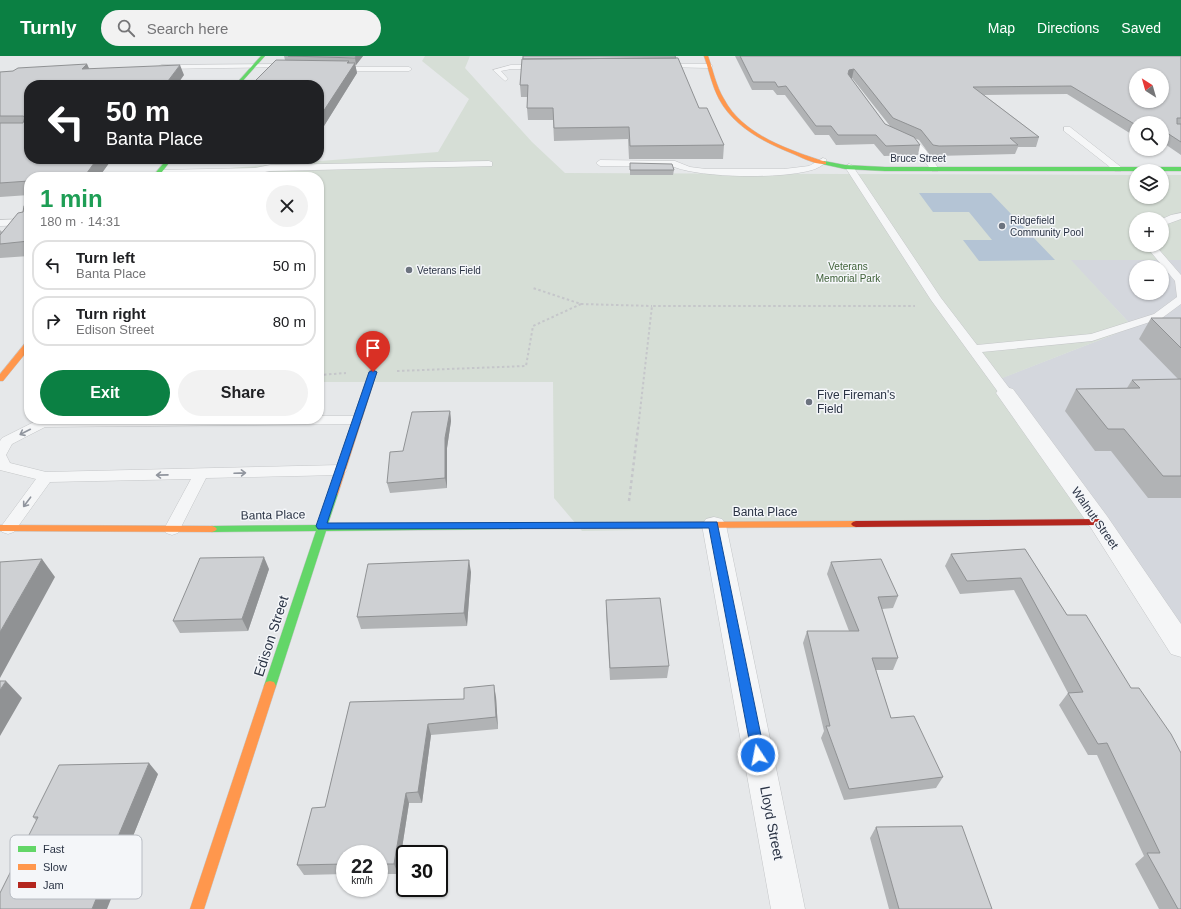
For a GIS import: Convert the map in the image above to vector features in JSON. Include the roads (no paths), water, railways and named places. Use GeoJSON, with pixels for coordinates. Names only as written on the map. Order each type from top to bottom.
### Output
{"type":"FeatureCollection","features":[{"type":"Feature","properties":{"kind":"street"},"geometry":{"type":"LineString","coordinates":[[241,80],[263,56]]}},
{"type":"Feature","properties":{"kind":"street","name":"Bruce Street"},"geometry":{"type":"LineString","coordinates":[[706,56],[724,103],[732,114],[744,125],[783,148],[823,161],[849,167],[935,169],[1181,169]]}},
{"type":"Feature","properties":{"kind":"street"},"geometry":{"type":"LineString","coordinates":[[159,172],[166,164]]}},
{"type":"Feature","properties":{"kind":"street"},"geometry":{"type":"LineString","coordinates":[[2,375],[24,350]]}},
{"type":"Feature","properties":{"kind":"street","name":"Edison Street"},"geometry":{"type":"LineString","coordinates":[[197,909],[321,526],[373,372]]}},
{"type":"Feature","properties":{"kind":"street","name":"Walnut Street"},"geometry":{"type":"LineString","coordinates":[[1006,393],[1099,522],[1181,646]]}},
{"type":"Feature","properties":{"kind":"street","name":"Banta Place"},"geometry":{"type":"LineString","coordinates":[[4,528],[172,529],[321,526],[626,526],[714,524],[1099,522]]}},
{"type":"Feature","properties":{"kind":"street","name":"Lloyd Street"},"geometry":{"type":"LineString","coordinates":[[714,524],[788,909]]}},
{"type":"Feature","properties":{"kind":"lane"},"geometry":{"type":"LineString","coordinates":[[153,68],[293,66]]}},
{"type":"Feature","properties":{"kind":"lane"},"geometry":{"type":"LineString","coordinates":[[330,66],[346,70],[409,69]]}},
{"type":"Feature","properties":{"kind":"lane"},"geometry":{"type":"LineString","coordinates":[[654,66],[710,66]]}},
{"type":"Feature","properties":{"kind":"lane"},"geometry":{"type":"LineString","coordinates":[[505,79],[496,70],[511,67],[550,67]]}},
{"type":"Feature","properties":{"kind":"lane"},"geometry":{"type":"LineString","coordinates":[[1067,129],[1118,169]]}},
{"type":"Feature","properties":{"kind":"lane"},"geometry":{"type":"LineString","coordinates":[[898,136],[915,143],[935,169]]}},
{"type":"Feature","properties":{"kind":"lane"},"geometry":{"type":"LineString","coordinates":[[600,163],[675,164],[688,169],[706,172],[784,172],[805,169],[823,161]]}},
{"type":"Feature","properties":{"kind":"lane"},"geometry":{"type":"LineString","coordinates":[[230,172],[255,171],[270,168],[489,164]]}},
{"type":"Feature","properties":{"kind":"lane"},"geometry":{"type":"LineString","coordinates":[[849,167],[942,306],[1006,393]]}},
{"type":"Feature","properties":{"kind":"lane"},"geometry":{"type":"LineString","coordinates":[[1169,220],[1181,216]]}},
{"type":"Feature","properties":{"kind":"lane"},"geometry":{"type":"LineString","coordinates":[[0,223],[24,222]]}},
{"type":"Feature","properties":{"kind":"lane"},"geometry":{"type":"LineString","coordinates":[[1156,252],[1180,281],[1181,295]]}},
{"type":"Feature","properties":{"kind":"lane"},"geometry":{"type":"LineString","coordinates":[[974,349],[1092,337],[1158,316],[1181,299]]}},
{"type":"Feature","properties":{"kind":"lane"},"geometry":{"type":"LineString","coordinates":[[324,420],[356,420]]}},
{"type":"Feature","properties":{"kind":"lane"},"geometry":{"type":"LineString","coordinates":[[0,453],[8,441],[41,424]]}},
{"type":"Feature","properties":{"kind":"lane"},"geometry":{"type":"LineString","coordinates":[[0,457],[5,466],[46,477],[340,470]]}},
{"type":"Feature","properties":{"kind":"lane"},"geometry":{"type":"LineString","coordinates":[[172,529],[201,474]]}},
{"type":"Feature","properties":{"kind":"lane"},"geometry":{"type":"LineString","coordinates":[[4,528],[46,477]]}},
{"type":"Feature","properties":{"kind":"water","name":"Ridgefield Community Pool"},"geometry":{"type":"Polygon","coordinates":[[[919,193],[991,193],[1055,260],[979,261],[963,240],[992,240],[969,212],[933,212],[919,193]]]}},
{"type":"Feature","properties":{"kind":"place","name":"Ridgefield Community Pool"},"geometry":{"type":"Point","coordinates":[1002,226]}},
{"type":"Feature","properties":{"kind":"place","name":"Veterans Field"},"geometry":{"type":"Point","coordinates":[409,270]}},
{"type":"Feature","properties":{"kind":"place","name":"Five Fireman's Field"},"geometry":{"type":"Point","coordinates":[809,402]}},
{"type":"Feature","properties":{"kind":"park label","name":"Veterans Memorial Park"},"geometry":{"type":"Point","coordinates":[848,272]}}]}
